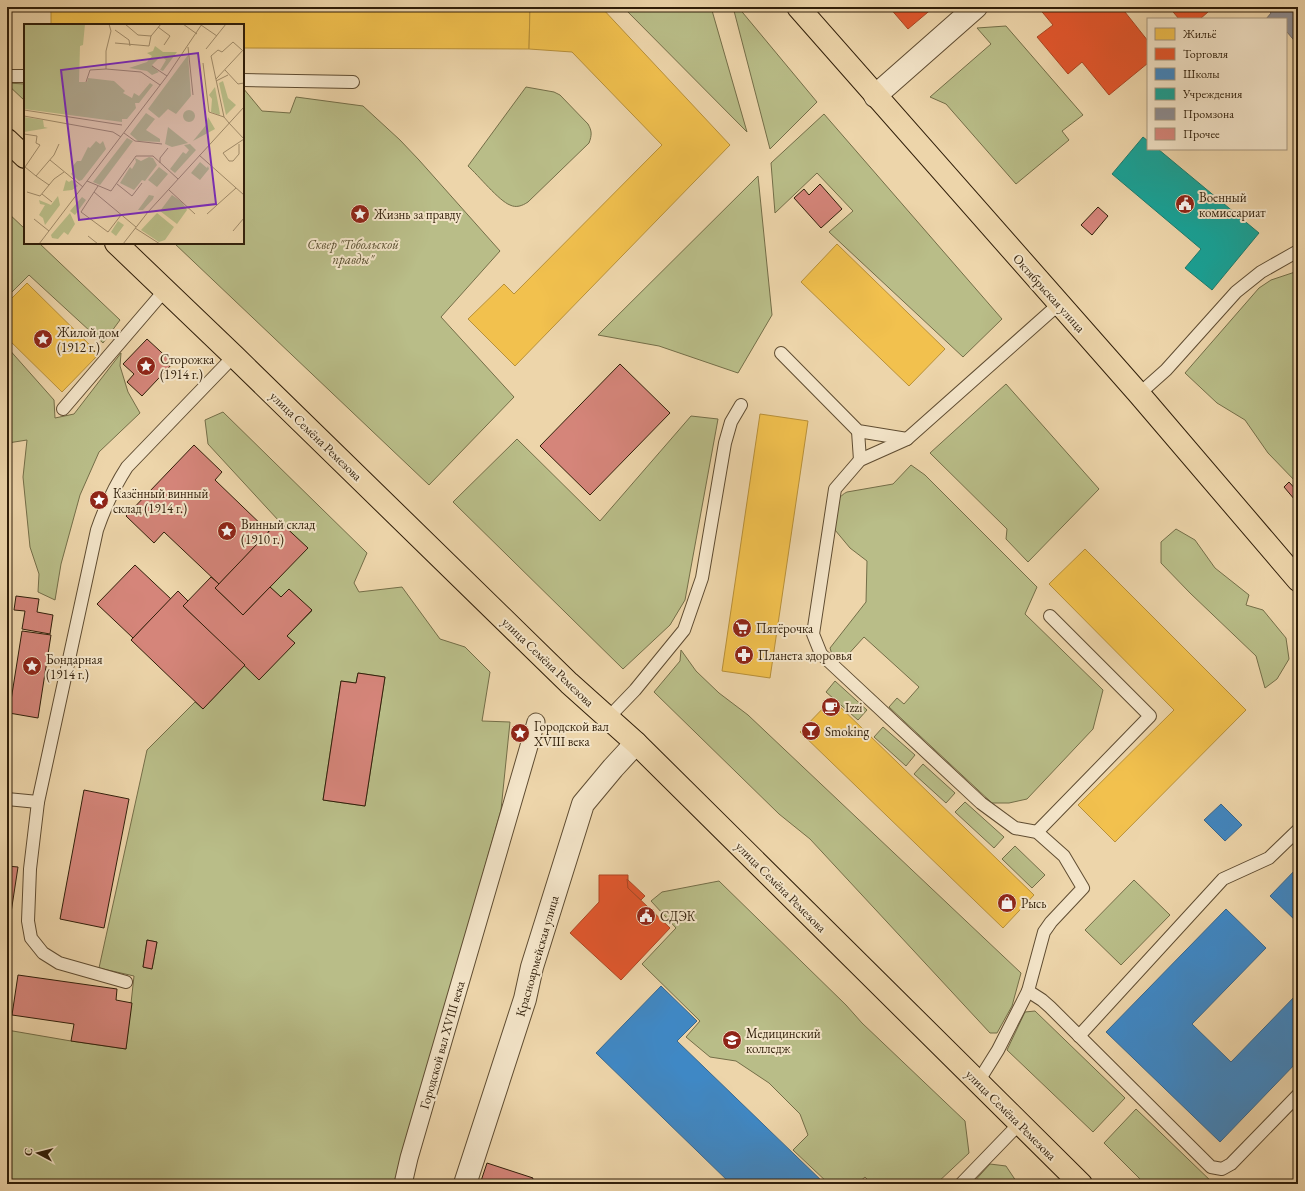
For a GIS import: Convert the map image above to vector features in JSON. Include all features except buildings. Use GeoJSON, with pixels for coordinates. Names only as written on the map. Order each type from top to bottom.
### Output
{"type":"FeatureCollection","features":[{"type":"Feature","properties":{"kind":"main road","name":"Октябрьская улица"},"geometry":{"type":"LineString","coordinates":[[798,7],[1139,394],[1298,580]]}},
{"type":"Feature","properties":{"kind":"main road"},"geometry":{"type":"LineString","coordinates":[[7,140],[24,156]]}},
{"type":"Feature","properties":{"kind":"main road","name":"улица Семёна Ремезова"},"geometry":{"type":"LineString","coordinates":[[117,244],[569,683],[636,743],[1081,1184]]}},
{"type":"Feature","properties":{"kind":"street"},"geometry":{"type":"LineString","coordinates":[[875,96],[976,7]]}},
{"type":"Feature","properties":{"kind":"street","name":"Городской вал XVIII века"},"geometry":{"type":"LineString","coordinates":[[403,1184],[411,1151],[536,722]]}},
{"type":"Feature","properties":{"kind":"street","name":"Красноармейская улица"},"geometry":{"type":"LineString","coordinates":[[465,1184],[525,999],[532,967],[584,804],[612,768],[636,743]]}},
{"type":"Feature","properties":{"kind":"lane"},"geometry":{"type":"LineString","coordinates":[[7,76],[24,76]]}},
{"type":"Feature","properties":{"kind":"lane"},"geometry":{"type":"LineString","coordinates":[[244,80],[353,82]]}},
{"type":"Feature","properties":{"kind":"lane"},"geometry":{"type":"LineString","coordinates":[[1139,394],[1166,370],[1236,292],[1261,272],[1298,251]]}},
{"type":"Feature","properties":{"kind":"lane"},"geometry":{"type":"LineString","coordinates":[[63,409],[165,290]]}},
{"type":"Feature","properties":{"kind":"lane"},"geometry":{"type":"LineString","coordinates":[[978,1082],[998,1050],[1028,992],[1044,932],[1051,922],[1083,888],[1064,856],[1037,832],[1015,828],[981,803],[821,654],[813,634],[835,489],[860,460],[907,439],[1059,304]]}},
{"type":"Feature","properties":{"kind":"lane"},"geometry":{"type":"LineString","coordinates":[[781,353],[858,431],[907,439]]}},
{"type":"Feature","properties":{"kind":"lane"},"geometry":{"type":"LineString","coordinates":[[126,982],[59,963],[43,953],[31,938],[28,921],[30,868],[38,802],[97,530],[106,505],[127,467],[234,356]]}},
{"type":"Feature","properties":{"kind":"lane"},"geometry":{"type":"LineString","coordinates":[[608,718],[635,690],[684,630],[702,578],[725,442],[731,422],[741,405]]}},
{"type":"Feature","properties":{"kind":"lane"},"geometry":{"type":"LineString","coordinates":[[858,431],[860,460]]}},
{"type":"Feature","properties":{"kind":"lane"},"geometry":{"type":"LineString","coordinates":[[1037,832],[1150,716],[1050,616]]}},
{"type":"Feature","properties":{"kind":"lane"},"geometry":{"type":"LineString","coordinates":[[7,799],[38,802]]}},
{"type":"Feature","properties":{"kind":"lane"},"geometry":{"type":"LineString","coordinates":[[1079,1036],[1223,879],[1269,858],[1298,830]]}},
{"type":"Feature","properties":{"kind":"lane"},"geometry":{"type":"LineString","coordinates":[[1028,992],[1042,1000],[1211,1167],[1222,1169],[1232,1164],[1298,1095]]}},
{"type":"Feature","properties":{"kind":"lane"},"geometry":{"type":"LineString","coordinates":[[961,1184],[1019,1124]]}},
{"type":"Feature","properties":{"kind":"green space"},"geometry":{"type":"Polygon","coordinates":[[[623,7],[711,7],[747,132],[623,7]]]}},
{"type":"Feature","properties":{"kind":"green space"},"geometry":{"type":"Polygon","coordinates":[[[733,7],[738,7],[817,102],[770,149],[733,7]]]}},
{"type":"Feature","properties":{"kind":"green space"},"geometry":{"type":"Polygon","coordinates":[[[1006,26],[1083,115],[1062,131],[1069,140],[1016,184],[946,104],[930,97],[991,44],[977,28],[1006,26]]]}},
{"type":"Feature","properties":{"kind":"green space"},"geometry":{"type":"Polygon","coordinates":[[[7,84],[24,84],[24,100],[7,84]]]}},
{"type":"Feature","properties":{"kind":"green space"},"geometry":{"type":"Polygon","coordinates":[[[526,87],[554,92],[560,95],[588,124],[591,135],[589,143],[528,202],[514,206],[505,203],[468,166],[526,87]]]}},
{"type":"Feature","properties":{"kind":"green space","name":"Сквер \"Тобольской правды\""},"geometry":{"type":"Polygon","coordinates":[[[244,89],[262,111],[290,113],[296,97],[363,106],[400,140],[419,160],[500,251],[441,317],[514,397],[429,485],[175,244],[244,244],[244,89]]]}},
{"type":"Feature","properties":{"kind":"green space"},"geometry":{"type":"Polygon","coordinates":[[[824,114],[1002,319],[963,357],[829,232],[853,211],[817,173],[775,213],[771,163],[824,114]]]}},
{"type":"Feature","properties":{"kind":"green space"},"geometry":{"type":"Polygon","coordinates":[[[758,176],[772,315],[738,373],[659,346],[598,335],[758,176]]]}},
{"type":"Feature","properties":{"kind":"green space"},"geometry":{"type":"Polygon","coordinates":[[[7,212],[24,228],[24,244],[40,244],[120,320],[103,343],[29,275],[7,297],[7,212]]]}},
{"type":"Feature","properties":{"kind":"green space"},"geometry":{"type":"Polygon","coordinates":[[[1298,271],[1298,484],[1268,453],[1245,420],[1217,403],[1185,373],[1259,288],[1271,280],[1298,271]]]}},
{"type":"Feature","properties":{"kind":"green space"},"geometry":{"type":"Polygon","coordinates":[[[7,347],[54,400],[55,418],[74,414],[121,353],[120,366],[128,392],[140,413],[99,452],[80,495],[61,564],[55,600],[38,592],[39,574],[30,547],[23,477],[27,440],[7,442],[7,347]]]}},
{"type":"Feature","properties":{"kind":"green space"},"geometry":{"type":"Polygon","coordinates":[[[1006,384],[1099,489],[1028,562],[1006,539],[1007,529],[930,453],[1006,384]]]}},
{"type":"Feature","properties":{"kind":"green space"},"geometry":{"type":"Polygon","coordinates":[[[223,412],[367,553],[354,583],[359,592],[402,587],[440,639],[465,647],[490,672],[482,721],[510,722],[501,810],[395,1184],[7,1184],[7,1030],[126,1049],[134,976],[99,968],[147,750],[195,702],[203,709],[245,665],[260,679],[294,643],[287,636],[312,611],[289,589],[281,597],[270,587],[307,548],[279,521],[208,444],[205,420],[223,412]],[[358,673],[356,683],[341,681],[323,800],[365,806],[385,677],[358,673]],[[147,940],[143,967],[152,969],[157,942],[147,940]]]}},
{"type":"Feature","properties":{"kind":"green space"},"geometry":{"type":"Polygon","coordinates":[[[691,416],[718,419],[685,600],[670,625],[623,669],[453,502],[517,439],[600,521],[691,416]]]}},
{"type":"Feature","properties":{"kind":"green space"},"geometry":{"type":"Polygon","coordinates":[[[911,465],[925,475],[1037,587],[1025,614],[1103,690],[1093,729],[1027,799],[1009,803],[992,803],[889,707],[897,698],[904,704],[919,687],[864,637],[844,659],[839,660],[833,658],[830,648],[866,602],[867,561],[850,548],[835,530],[835,509],[839,499],[847,492],[893,484],[911,465]]]}},
{"type":"Feature","properties":{"kind":"green space"},"geometry":{"type":"Polygon","coordinates":[[[1176,529],[1195,540],[1215,568],[1249,595],[1246,605],[1263,610],[1286,638],[1289,659],[1277,679],[1265,688],[1256,656],[1161,563],[1161,542],[1176,529]]]}},
{"type":"Feature","properties":{"kind":"green space"},"geometry":{"type":"Polygon","coordinates":[[[681,650],[696,671],[719,693],[748,715],[1021,973],[1012,1006],[997,1033],[990,1033],[810,839],[779,814],[654,692],[680,661],[681,650]]]}},
{"type":"Feature","properties":{"kind":"green space"},"geometry":{"type":"Polygon","coordinates":[[[835,681],[867,710],[858,720],[826,692],[835,681]]]}},
{"type":"Feature","properties":{"kind":"green space"},"geometry":{"type":"Polygon","coordinates":[[[883,727],[915,755],[906,766],[874,737],[883,727]]]}},
{"type":"Feature","properties":{"kind":"green space"},"geometry":{"type":"Polygon","coordinates":[[[923,764],[955,793],[946,803],[914,774],[923,764]]]}},
{"type":"Feature","properties":{"kind":"green space"},"geometry":{"type":"Polygon","coordinates":[[[965,802],[1004,837],[994,848],[955,812],[965,802]]]}},
{"type":"Feature","properties":{"kind":"green space"},"geometry":{"type":"Polygon","coordinates":[[[1015,846],[1045,875],[1032,888],[1002,859],[1015,846]]]}},
{"type":"Feature","properties":{"kind":"green space"},"geometry":{"type":"Polygon","coordinates":[[[1134,880],[1170,915],[1121,965],[1085,930],[1134,880]]]}},
{"type":"Feature","properties":{"kind":"green space","name":"Медицинский колледж"},"geometry":{"type":"Polygon","coordinates":[[[719,881],[846,1005],[862,1023],[965,1121],[969,1153],[936,1184],[872,1184],[865,1177],[857,1184],[829,1184],[793,1150],[808,1135],[800,1114],[769,1083],[736,1061],[710,1057],[686,1037],[700,1021],[642,964],[676,928],[651,901],[662,892],[719,881]]]}},
{"type":"Feature","properties":{"kind":"green space"},"geometry":{"type":"Polygon","coordinates":[[[1035,1011],[1125,1098],[1093,1132],[1007,1050],[1025,1012],[1035,1011]]]}},
{"type":"Feature","properties":{"kind":"green space"},"geometry":{"type":"Polygon","coordinates":[[[1136,1109],[1214,1184],[1145,1184],[1104,1143],[1136,1109]]]}},
{"type":"Feature","properties":{"kind":"green space"},"geometry":{"type":"Polygon","coordinates":[[[990,1164],[1006,1166],[1018,1184],[972,1184],[990,1164]]]}},
{"type":"Feature","properties":{"kind":"place","name":"Военный комиссариат"},"geometry":{"type":"Point","coordinates":[1185,204]}},
{"type":"Feature","properties":{"kind":"place","name":"Жизнь за правду"},"geometry":{"type":"Point","coordinates":[360,214]}},
{"type":"Feature","properties":{"kind":"place","name":"Жилой дом (1912 г.)"},"geometry":{"type":"Point","coordinates":[43,339]}},
{"type":"Feature","properties":{"kind":"place","name":"Сторожка (1914 г.)"},"geometry":{"type":"Point","coordinates":[146,366]}},
{"type":"Feature","properties":{"kind":"place","name":"Казённый винный склад (1914 г.)"},"geometry":{"type":"Point","coordinates":[99,500]}},
{"type":"Feature","properties":{"kind":"place","name":"Винный склад (1910 г.)"},"geometry":{"type":"Point","coordinates":[227,531]}},
{"type":"Feature","properties":{"kind":"place","name":"Пятёрочка"},"geometry":{"type":"Point","coordinates":[742,628]}},
{"type":"Feature","properties":{"kind":"place","name":"Планета здоровья"},"geometry":{"type":"Point","coordinates":[744,655]}},
{"type":"Feature","properties":{"kind":"place","name":"Бондарная (1914 г.)"},"geometry":{"type":"Point","coordinates":[32,666]}},
{"type":"Feature","properties":{"kind":"place","name":"Izzi"},"geometry":{"type":"Point","coordinates":[831,707]}},
{"type":"Feature","properties":{"kind":"place","name":"Smoking"},"geometry":{"type":"Point","coordinates":[811,731]}},
{"type":"Feature","properties":{"kind":"place","name":"Городской вал XVIII века"},"geometry":{"type":"Point","coordinates":[520,733]}},
{"type":"Feature","properties":{"kind":"place","name":"Рысь"},"geometry":{"type":"Point","coordinates":[1007,903]}},
{"type":"Feature","properties":{"kind":"place","name":"СДЭК"},"geometry":{"type":"Point","coordinates":[646,916]}},
{"type":"Feature","properties":{"kind":"place","name":"Медицинский колледж"},"geometry":{"type":"Point","coordinates":[732,1040]}}]}
